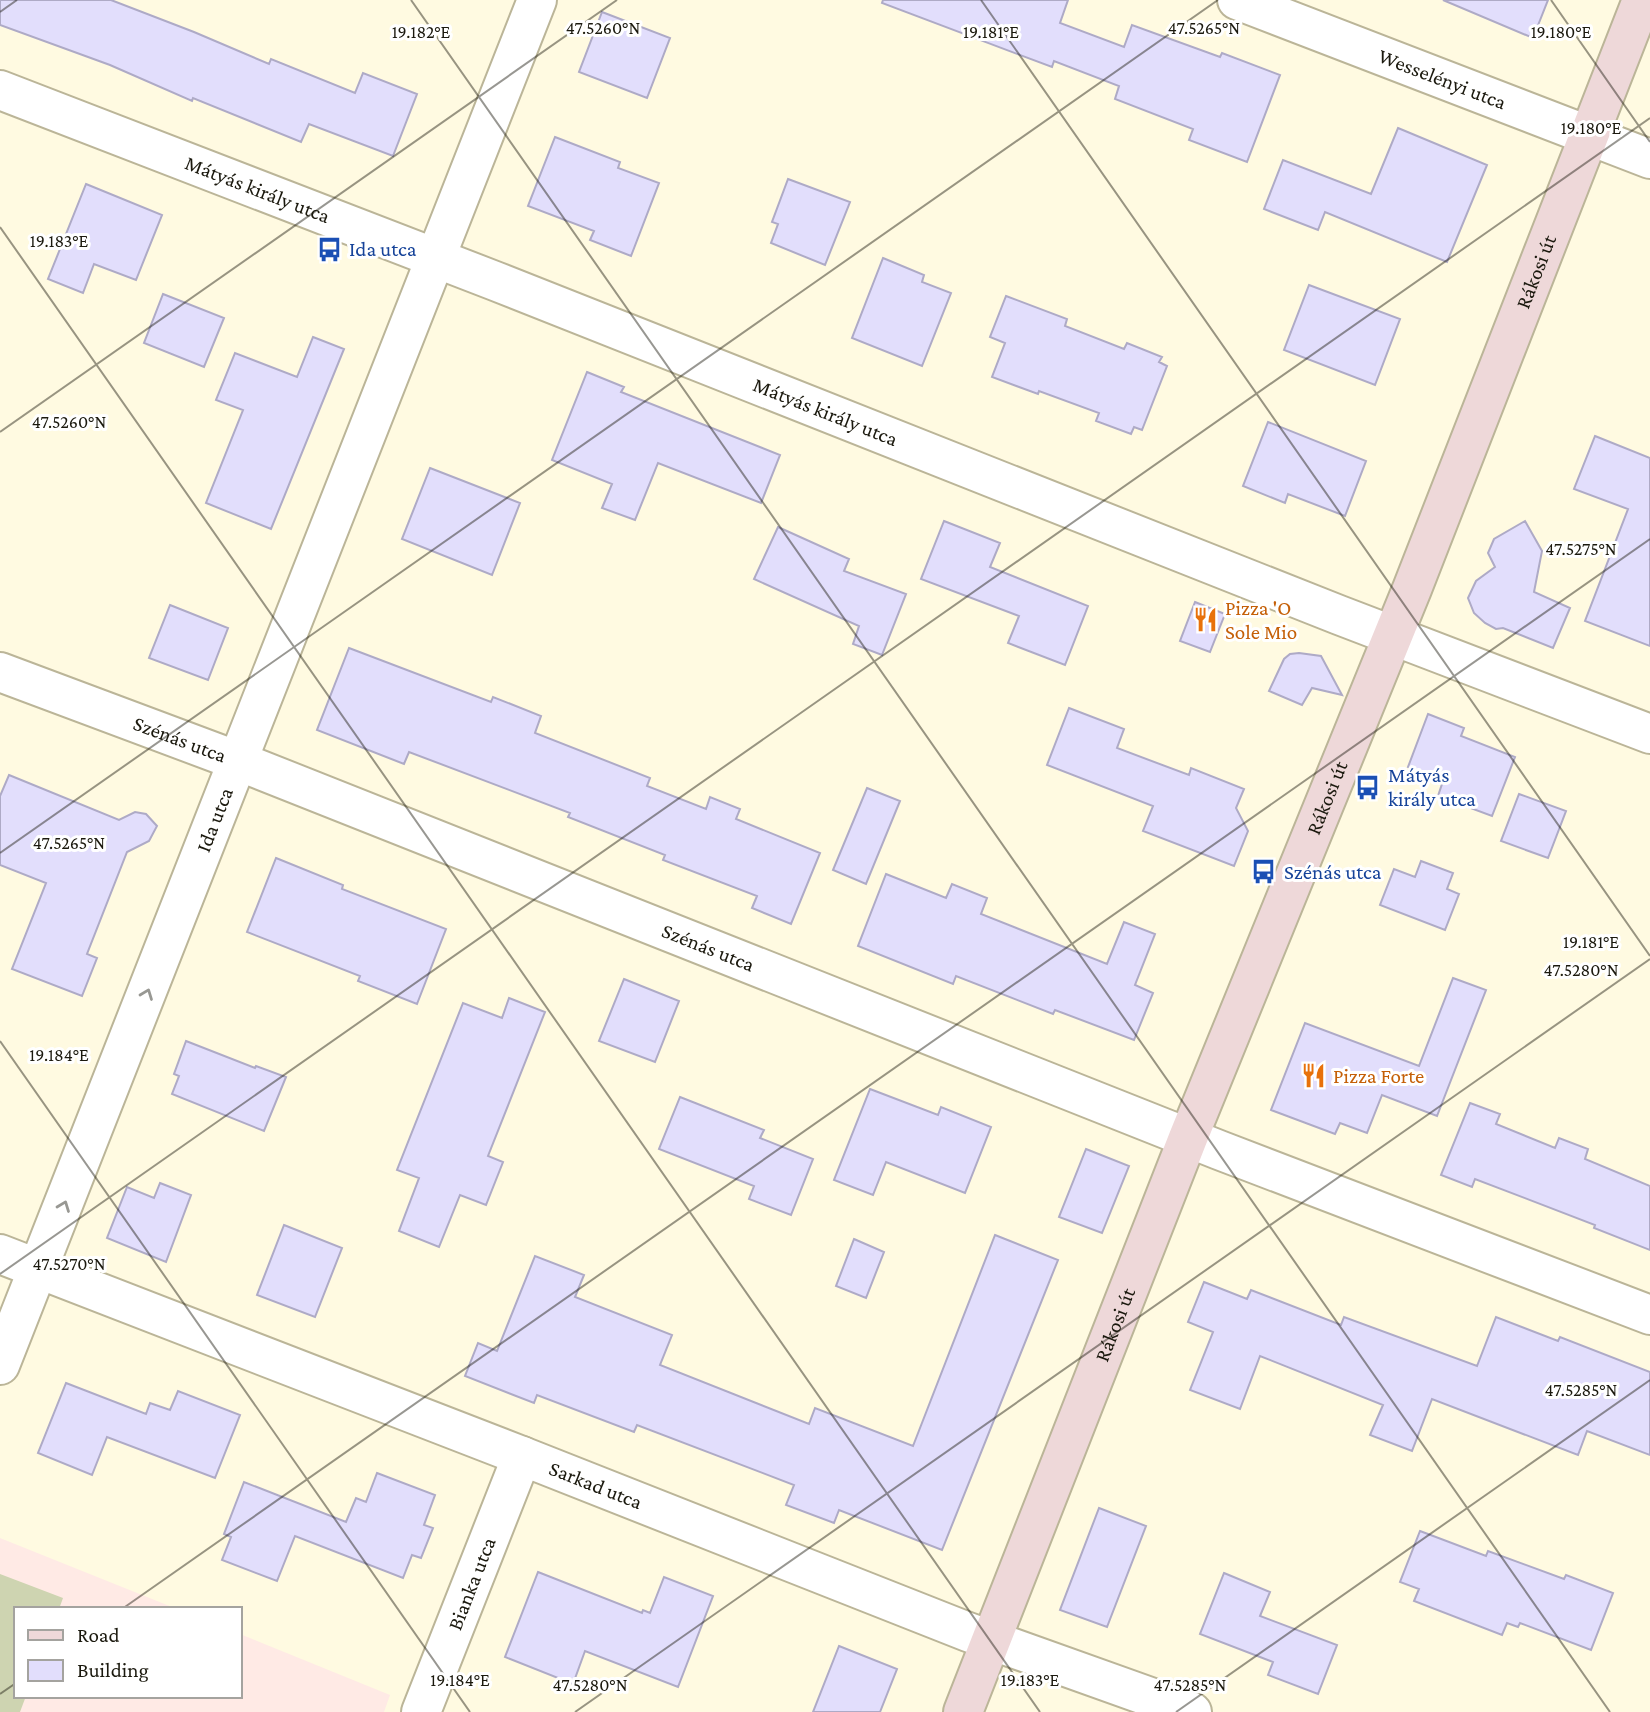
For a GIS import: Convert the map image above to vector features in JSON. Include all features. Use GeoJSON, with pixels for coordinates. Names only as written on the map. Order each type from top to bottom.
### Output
{"type":"FeatureCollection","features":[{"type":"Feature","properties":{"kind":"main road","name":"Rákosi út"},"geometry":{"type":"LineString","coordinates":[[962,1712],[1188,1138],[1393,635],[1642,0]]}},
{"type":"Feature","properties":{"kind":"street","name":"Ida utca"},"geometry":{"type":"LineString","coordinates":[[0,1365],[537,0]]}},
{"type":"Feature","properties":{"kind":"street","name":"Wesselényi utca"},"geometry":{"type":"LineString","coordinates":[[1237,0],[1650,159]]}},
{"type":"Feature","properties":{"kind":"street","name":"Mátyás király utca"},"geometry":{"type":"LineString","coordinates":[[0,90],[1650,734]]}},
{"type":"Feature","properties":{"kind":"street","name":"Szénás utca"},"geometry":{"type":"LineString","coordinates":[[0,672],[238,761],[1188,1138],[1650,1315]]}},
{"type":"Feature","properties":{"kind":"street","name":"Sarkad utca"},"geometry":{"type":"LineString","coordinates":[[0,1254],[990,1641],[1017,1648],[1192,1712]]}},
{"type":"Feature","properties":{"kind":"street","name":"Bianka utca"},"geometry":{"type":"LineString","coordinates":[[421,1712],[522,1456]]}},
{"type":"Feature","properties":{"kind":"shaded area"},"geometry":{"type":"Polygon","coordinates":[[[0,1538],[172,1607],[14,1607],[14,1698],[242,1698],[242,1635],[390,1695],[384,1712],[0,1712],[0,1538]]]}},
{"type":"Feature","properties":{"kind":"green space"},"geometry":{"type":"Polygon","coordinates":[[[0,1574],[63,1598],[60,1607],[14,1607],[14,1698],[25,1698],[20,1712],[0,1712],[0,1574]]]}},
{"type":"Feature","properties":{"kind":"building"},"geometry":{"type":"Polygon","coordinates":[[[0,0],[111,0],[269,64],[271,59],[355,93],[363,73],[417,94],[393,156],[309,124],[301,142],[193,98],[192,101],[110,65],[0,25],[0,0]]]}},
{"type":"Feature","properties":{"kind":"building"},"geometry":{"type":"Polygon","coordinates":[[[883,0],[1068,0],[1060,23],[1124,47],[1132,25],[1220,57],[1222,53],[1280,75],[1247,162],[1189,140],[1193,129],[1115,99],[1119,86],[1054,61],[1052,67],[882,3],[883,0]]]}},
{"type":"Feature","properties":{"kind":"building"},"geometry":{"type":"Polygon","coordinates":[[[1443,0],[1548,0],[1533,38],[1443,0]]]}},
{"type":"Feature","properties":{"kind":"building"},"geometry":{"type":"Polygon","coordinates":[[[602,12],[670,38],[647,98],[579,72],[602,12]]]}},
{"type":"Feature","properties":{"kind":"building"},"geometry":{"type":"Polygon","coordinates":[[[1398,128],[1487,165],[1447,262],[1325,212],[1318,230],[1264,209],[1283,160],[1371,194],[1398,128]]]}},
{"type":"Feature","properties":{"kind":"building"},"geometry":{"type":"Polygon","coordinates":[[[555,137],[620,162],[618,168],[659,183],[631,256],[590,240],[594,231],[528,206],[555,137]]]}},
{"type":"Feature","properties":{"kind":"building"},"geometry":{"type":"Polygon","coordinates":[[[788,179],[850,202],[825,265],[771,243],[778,224],[772,222],[788,179]]]}},
{"type":"Feature","properties":{"kind":"building"},"geometry":{"type":"Polygon","coordinates":[[[86,184],[162,215],[136,280],[94,264],[83,293],[48,279],[86,184]]]}},
{"type":"Feature","properties":{"kind":"building"},"geometry":{"type":"Polygon","coordinates":[[[883,258],[924,275],[922,282],[951,293],[922,366],[852,338],[883,258]]]}},
{"type":"Feature","properties":{"kind":"building"},"geometry":{"type":"Polygon","coordinates":[[[1309,285],[1400,319],[1375,385],[1284,350],[1309,285]]]}},
{"type":"Feature","properties":{"kind":"building"},"geometry":{"type":"Polygon","coordinates":[[[163,294],[224,318],[204,367],[144,343],[163,294]]]}},
{"type":"Feature","properties":{"kind":"building"},"geometry":{"type":"Polygon","coordinates":[[[1006,296],[1067,319],[1065,326],[1124,349],[1127,343],[1162,357],[1159,362],[1167,366],[1142,430],[1134,427],[1131,434],[1096,421],[1099,413],[992,377],[1005,343],[990,337],[1006,296]]]}},
{"type":"Feature","properties":{"kind":"building"},"geometry":{"type":"Polygon","coordinates":[[[313,337],[344,349],[271,529],[206,503],[243,410],[216,400],[235,353],[297,377],[313,337]]]}},
{"type":"Feature","properties":{"kind":"building"},"geometry":{"type":"Polygon","coordinates":[[[587,372],[624,387],[621,392],[780,455],[761,503],[658,463],[635,520],[602,508],[612,484],[552,460],[587,372]]]}},
{"type":"Feature","properties":{"kind":"building"},"geometry":{"type":"Polygon","coordinates":[[[1268,422],[1366,461],[1345,516],[1288,494],[1285,503],[1243,486],[1268,422]]]}},
{"type":"Feature","properties":{"kind":"building"},"geometry":{"type":"Polygon","coordinates":[[[1595,436],[1650,458],[1650,646],[1585,621],[1628,509],[1574,489],[1595,436]]]}},
{"type":"Feature","properties":{"kind":"building"},"geometry":{"type":"Polygon","coordinates":[[[430,468],[520,503],[492,575],[402,539],[430,468]]]}},
{"type":"Feature","properties":{"kind":"building"},"geometry":{"type":"Polygon","coordinates":[[[944,521],[1000,543],[990,567],[1088,606],[1065,665],[1008,643],[1019,616],[921,579],[944,521]]]}},
{"type":"Feature","properties":{"kind":"building"},"geometry":{"type":"Polygon","coordinates":[[[1525,521],[1542,551],[1534,592],[1570,608],[1553,648],[1485,623],[1474,613],[1468,598],[1476,581],[1495,567],[1488,553],[1494,539],[1525,521]]]}},
{"type":"Feature","properties":{"kind":"building"},"geometry":{"type":"Polygon","coordinates":[[[778,527],[849,559],[844,571],[906,594],[882,655],[853,644],[859,626],[754,579],[778,527]]]}},
{"type":"Feature","properties":{"kind":"building"},"geometry":{"type":"Polygon","coordinates":[[[1195,602],[1225,614],[1210,652],[1180,641],[1195,602]]]}},
{"type":"Feature","properties":{"kind":"building"},"geometry":{"type":"Polygon","coordinates":[[[170,605],[228,628],[208,680],[149,658],[170,605]]]}},
{"type":"Feature","properties":{"kind":"building"},"geometry":{"type":"Polygon","coordinates":[[[349,648],[491,702],[493,697],[541,716],[535,733],[650,778],[647,786],[706,809],[710,797],[740,809],[736,819],[820,853],[791,924],[752,908],[757,896],[663,860],[665,855],[568,817],[570,813],[409,752],[404,764],[317,730],[349,648]]]}},
{"type":"Feature","properties":{"kind":"building"},"geometry":{"type":"Polygon","coordinates":[[[1290,654],[1321,656],[1342,695],[1312,688],[1302,705],[1269,691],[1284,659],[1290,654]]]}},
{"type":"Feature","properties":{"kind":"building"},"geometry":{"type":"Polygon","coordinates":[[[1069,708],[1124,729],[1117,748],[1189,775],[1191,768],[1244,789],[1236,808],[1248,831],[1234,866],[1143,831],[1153,806],[1047,765],[1069,708]]]}},
{"type":"Feature","properties":{"kind":"building"},"geometry":{"type":"Polygon","coordinates":[[[1428,714],[1464,728],[1461,736],[1515,757],[1492,816],[1438,796],[1443,781],[1408,767],[1428,714]]]}},
{"type":"Feature","properties":{"kind":"building"},"geometry":{"type":"Polygon","coordinates":[[[9,775],[119,820],[135,812],[146,814],[157,826],[149,841],[127,852],[87,954],[97,958],[82,996],[12,969],[46,883],[0,865],[0,796],[9,775]]]}},
{"type":"Feature","properties":{"kind":"building"},"geometry":{"type":"Polygon","coordinates":[[[867,788],[900,801],[866,884],[833,870],[867,788]]]}},
{"type":"Feature","properties":{"kind":"building"},"geometry":{"type":"Polygon","coordinates":[[[1519,794],[1566,811],[1548,858],[1501,841],[1519,794]]]}},
{"type":"Feature","properties":{"kind":"building"},"geometry":{"type":"Polygon","coordinates":[[[276,858],[343,885],[342,889],[446,929],[417,1004],[358,981],[360,976],[247,932],[276,858]]]}},
{"type":"Feature","properties":{"kind":"building"},"geometry":{"type":"Polygon","coordinates":[[[1421,861],[1453,873],[1447,889],[1459,894],[1445,930],[1380,905],[1394,869],[1415,877],[1421,861]]]}},
{"type":"Feature","properties":{"kind":"building"},"geometry":{"type":"Polygon","coordinates":[[[886,874],[946,898],[952,884],[987,898],[981,914],[1107,964],[1124,922],[1155,934],[1135,985],[1153,993],[1134,1040],[1055,1010],[1053,1014],[956,976],[953,984],[858,946],[886,874]]]}},
{"type":"Feature","properties":{"kind":"building"},"geometry":{"type":"Polygon","coordinates":[[[1453,978],[1486,990],[1437,1116],[1382,1095],[1367,1133],[1340,1123],[1335,1134],[1271,1110],[1305,1023],[1419,1066],[1453,978]]]}},
{"type":"Feature","properties":{"kind":"building"},"geometry":{"type":"Polygon","coordinates":[[[624,979],[679,1001],[655,1062],[599,1041],[624,979]]]}},
{"type":"Feature","properties":{"kind":"building"},"geometry":{"type":"Polygon","coordinates":[[[509,998],[545,1012],[488,1156],[503,1162],[486,1205],[460,1195],[439,1247],[399,1231],[419,1178],[397,1170],[463,1003],[502,1018],[509,998]]]}},
{"type":"Feature","properties":{"kind":"building"},"geometry":{"type":"Polygon","coordinates":[[[186,1041],[286,1077],[264,1131],[172,1094],[179,1076],[174,1074],[186,1041]]]}},
{"type":"Feature","properties":{"kind":"building"},"geometry":{"type":"Polygon","coordinates":[[[870,1089],[938,1115],[941,1107],[991,1127],[965,1193],[886,1162],[873,1195],[834,1180],[870,1089]]]}},
{"type":"Feature","properties":{"kind":"building"},"geometry":{"type":"Polygon","coordinates":[[[680,1097],[764,1130],[760,1138],[813,1159],[791,1215],[749,1199],[754,1186],[659,1149],[680,1097]]]}},
{"type":"Feature","properties":{"kind":"building"},"geometry":{"type":"Polygon","coordinates":[[[1470,1103],[1500,1114],[1496,1124],[1555,1148],[1559,1138],[1588,1149],[1585,1159],[1650,1186],[1650,1250],[1594,1228],[1595,1225],[1475,1179],[1472,1187],[1441,1175],[1470,1103]]]}},
{"type":"Feature","properties":{"kind":"building"},"geometry":{"type":"Polygon","coordinates":[[[1086,1149],[1129,1166],[1102,1233],[1059,1217],[1086,1149]]]}},
{"type":"Feature","properties":{"kind":"building"},"geometry":{"type":"Polygon","coordinates":[[[160,1183],[191,1195],[166,1262],[107,1238],[127,1187],[154,1198],[160,1183]]]}},
{"type":"Feature","properties":{"kind":"building"},"geometry":{"type":"Polygon","coordinates":[[[284,1225],[342,1248],[315,1317],[257,1295],[284,1225]]]}},
{"type":"Feature","properties":{"kind":"building"},"geometry":{"type":"Polygon","coordinates":[[[995,1235],[1058,1260],[942,1550],[839,1510],[834,1523],[786,1505],[794,1485],[637,1425],[634,1432],[537,1395],[534,1403],[465,1376],[478,1343],[497,1351],[535,1256],[584,1275],[575,1297],[672,1335],[660,1365],[809,1424],[815,1408],[913,1446],[995,1235]]]}},
{"type":"Feature","properties":{"kind":"building"},"geometry":{"type":"Polygon","coordinates":[[[854,1239],[884,1252],[866,1298],[836,1286],[854,1239]]]}},
{"type":"Feature","properties":{"kind":"building"},"geometry":{"type":"Polygon","coordinates":[[[1204,1282],[1247,1299],[1251,1290],[1341,1325],[1344,1317],[1477,1366],[1496,1317],[1558,1341],[1560,1337],[1650,1372],[1650,1455],[1587,1431],[1578,1455],[1432,1399],[1412,1451],[1370,1435],[1383,1405],[1260,1356],[1240,1409],[1190,1390],[1213,1332],[1188,1322],[1204,1282]]]}},
{"type":"Feature","properties":{"kind":"building"},"geometry":{"type":"Polygon","coordinates":[[[66,1383],[146,1414],[150,1403],[170,1410],[178,1391],[240,1415],[215,1478],[107,1437],[92,1475],[38,1453],[66,1383]]]}},
{"type":"Feature","properties":{"kind":"building"},"geometry":{"type":"Polygon","coordinates":[[[377,1473],[435,1495],[424,1525],[433,1528],[421,1558],[412,1555],[403,1578],[295,1536],[277,1581],[222,1560],[231,1537],[224,1534],[244,1482],[346,1522],[356,1498],[366,1502],[377,1473]]]}},
{"type":"Feature","properties":{"kind":"building"},"geometry":{"type":"Polygon","coordinates":[[[1099,1508],[1146,1526],[1107,1627],[1060,1610],[1099,1508]]]}},
{"type":"Feature","properties":{"kind":"building"},"geometry":{"type":"Polygon","coordinates":[[[1420,1531],[1486,1556],[1488,1551],[1564,1579],[1566,1575],[1613,1593],[1591,1650],[1520,1623],[1518,1627],[1507,1623],[1502,1635],[1414,1601],[1419,1589],[1400,1582],[1420,1531]]]}},
{"type":"Feature","properties":{"kind":"building"},"geometry":{"type":"Polygon","coordinates":[[[538,1572],[642,1613],[643,1610],[650,1613],[664,1577],[713,1596],[678,1687],[585,1651],[573,1684],[505,1657],[538,1572]]]}},
{"type":"Feature","properties":{"kind":"building"},"geometry":{"type":"Polygon","coordinates":[[[1224,1573],[1270,1592],[1260,1616],[1337,1645],[1318,1694],[1268,1675],[1273,1662],[1200,1634],[1224,1573]]]}},
{"type":"Feature","properties":{"kind":"building"},"geometry":{"type":"Polygon","coordinates":[[[839,1646],[897,1669],[880,1712],[813,1712],[839,1646]]]}},
{"type":"Feature","properties":{"kind":"place","name":"Ida utca"},"geometry":{"type":"Point","coordinates":[329,249]}},
{"type":"Feature","properties":{"kind":"place","name":"Pizza 'O Sole Mio"},"geometry":{"type":"Point","coordinates":[1205,620]}},
{"type":"Feature","properties":{"kind":"place","name":"Mátyás király utca"},"geometry":{"type":"Point","coordinates":[1368,787]}},
{"type":"Feature","properties":{"kind":"place","name":"Szénás utca"},"geometry":{"type":"Point","coordinates":[1264,872]}},
{"type":"Feature","properties":{"kind":"place","name":"Pizza Forte"},"geometry":{"type":"Point","coordinates":[1313,1076]}}]}
